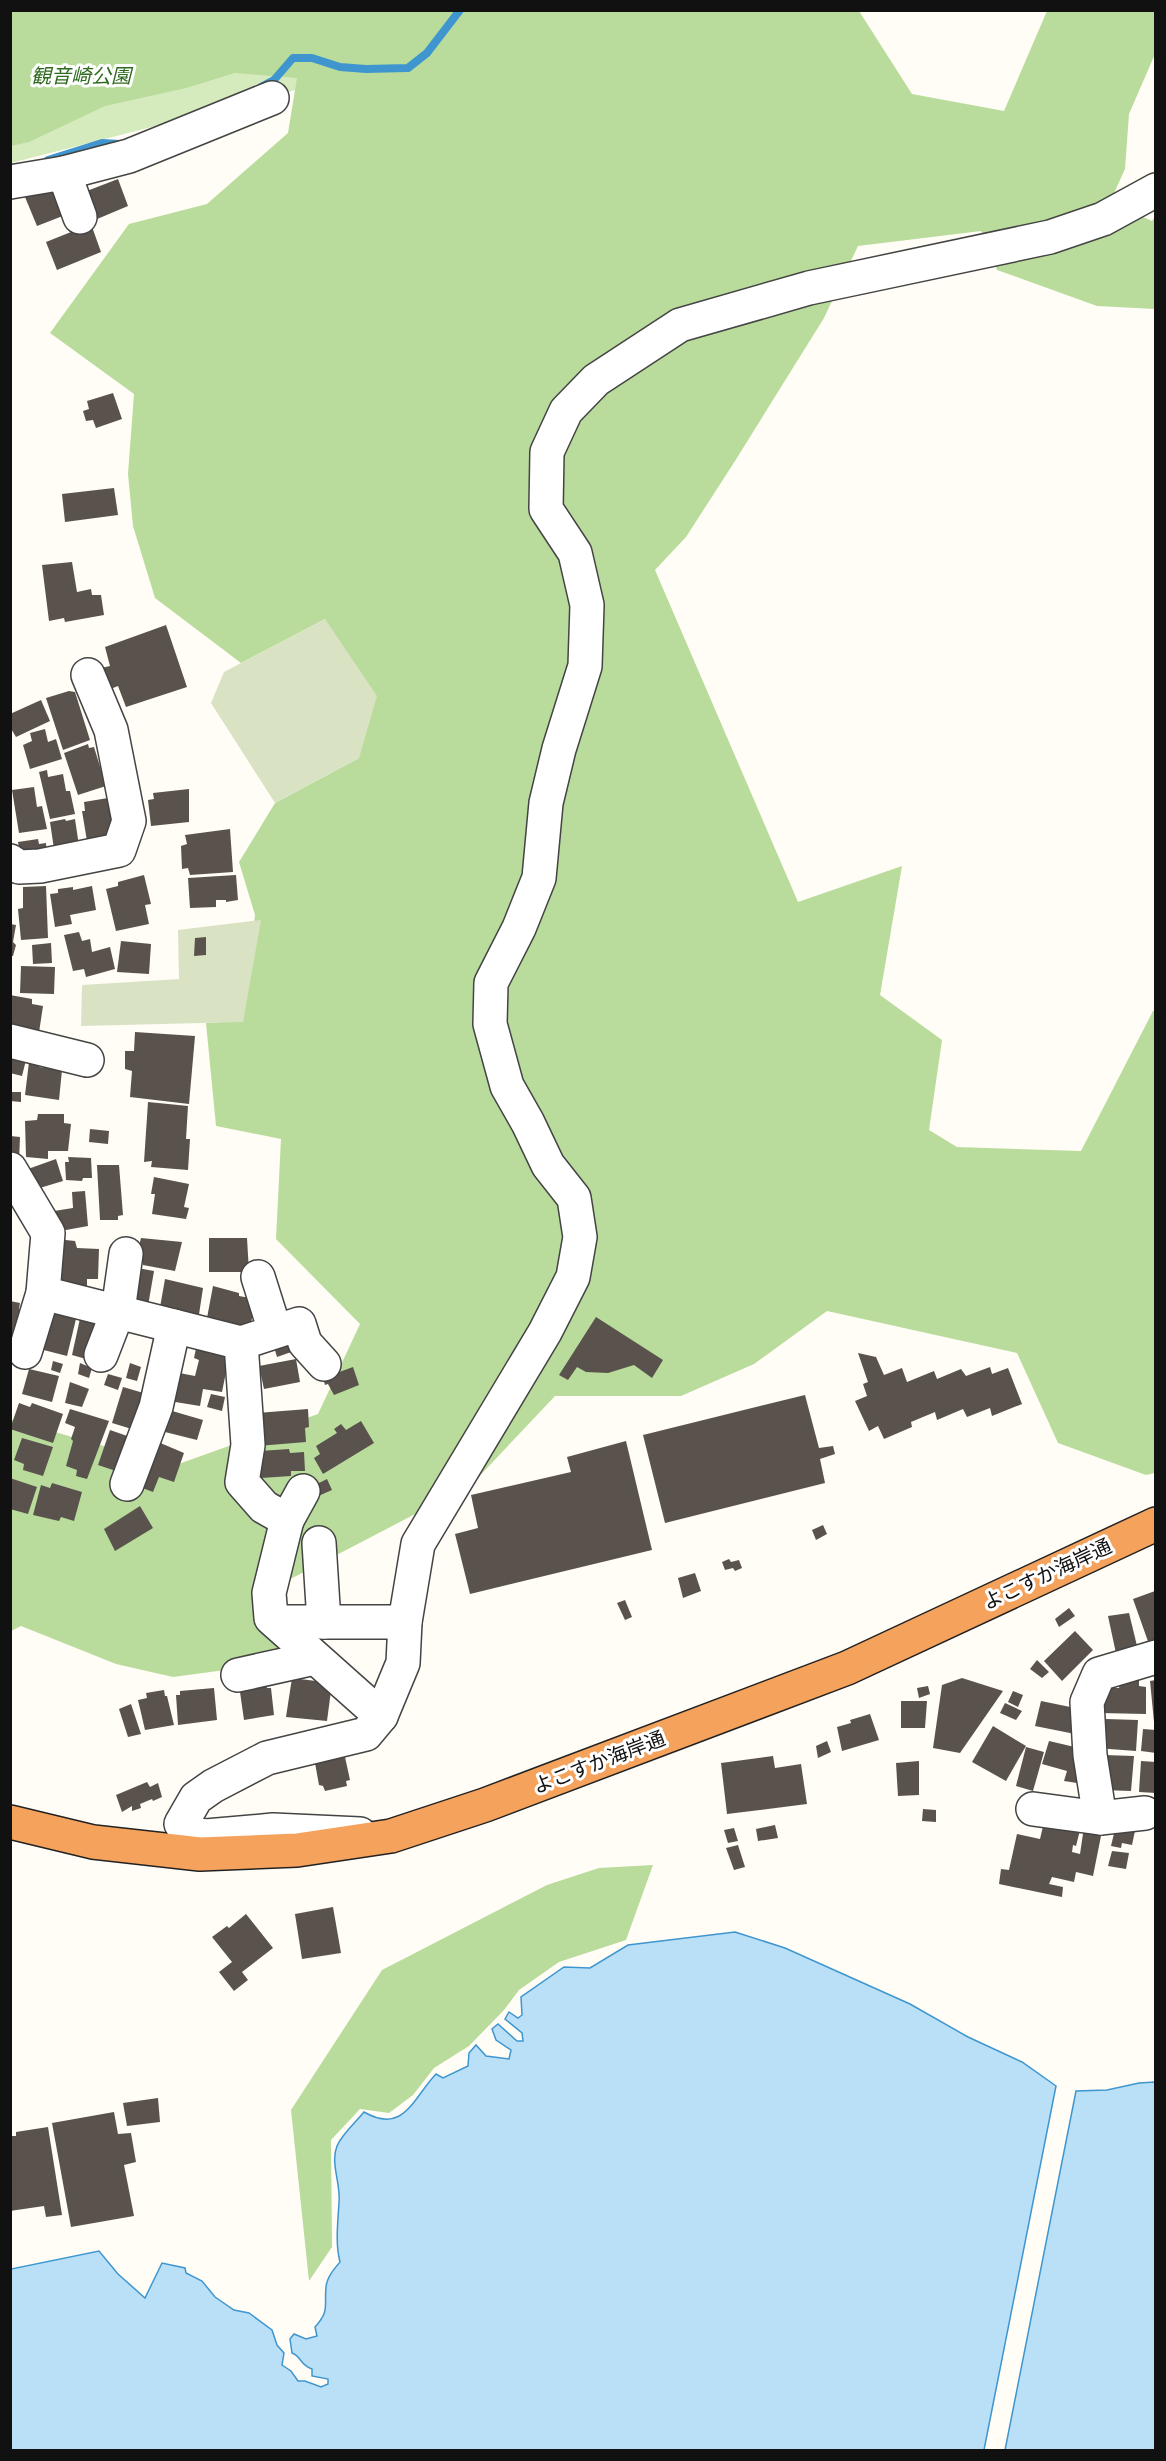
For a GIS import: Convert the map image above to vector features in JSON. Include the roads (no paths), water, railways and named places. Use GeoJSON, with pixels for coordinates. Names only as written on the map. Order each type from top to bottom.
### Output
{"type":"FeatureCollection","features":[{"type":"Feature","properties":{"kind":"highway","name":"よこすか海岸通"},"geometry":{"type":"LineString","coordinates":[[10,1822],[93,1842],[200,1854],[297,1851],[391,1836],[485,1805],[847,1668],[1155,1524]]}},
{"type":"Feature","properties":{"kind":"street"},"geometry":{"type":"LineString","coordinates":[[10,182],[64,173],[129,156],[272,98]]}},
{"type":"Feature","properties":{"kind":"street"},"geometry":{"type":"LineString","coordinates":[[64,173],[80,217]]}},
{"type":"Feature","properties":{"kind":"street"},"geometry":{"type":"LineString","coordinates":[[391,1836],[273,1830],[206,1836],[189,1834],[181,1824],[196,1798],[213,1786],[267,1758],[366,1734],[381,1716],[403,1663],[405,1622],[418,1544],[545,1332],[573,1277],[580,1237],[574,1197],[548,1165],[507,1086],[490,1024],[491,983],[519,928],[539,879],[546,803],[559,749],[585,666],[587,605],[575,553],[546,509],[547,452],[566,411],[596,380],[680,325],[809,288],[1050,237],[1103,219],[1155,190]]}},
{"type":"Feature","properties":{"kind":"street"},"geometry":{"type":"LineString","coordinates":[[10,861],[19,867],[40,866],[119,850],[129,821],[111,729],[88,675]]}},
{"type":"Feature","properties":{"kind":"street"},"geometry":{"type":"LineString","coordinates":[[10,1041],[87,1060]]}},
{"type":"Feature","properties":{"kind":"street"},"geometry":{"type":"LineString","coordinates":[[10,1169],[48,1233],[43,1293],[25,1352]]}},
{"type":"Feature","properties":{"kind":"street"},"geometry":{"type":"LineString","coordinates":[[101,1355],[118,1311],[126,1254]]}},
{"type":"Feature","properties":{"kind":"street"},"geometry":{"type":"LineString","coordinates":[[258,1277],[275,1331]]}},
{"type":"Feature","properties":{"kind":"street"},"geometry":{"type":"LineString","coordinates":[[43,1293],[241,1343],[299,1324],[305,1343],[324,1364]]}},
{"type":"Feature","properties":{"kind":"street"},"geometry":{"type":"LineString","coordinates":[[127,1484],[156,1407],[174,1326]]}},
{"type":"Feature","properties":{"kind":"street"},"geometry":{"type":"LineString","coordinates":[[241,1343],[248,1445],[242,1482],[264,1508],[287,1520]]}},
{"type":"Feature","properties":{"kind":"street"},"geometry":{"type":"LineString","coordinates":[[303,1491],[287,1520],[269,1593],[271,1618],[381,1716]]}},
{"type":"Feature","properties":{"kind":"street"},"geometry":{"type":"LineString","coordinates":[[319,1543],[324,1622]]}},
{"type":"Feature","properties":{"kind":"street"},"geometry":{"type":"LineString","coordinates":[[276,1622],[405,1622]]}},
{"type":"Feature","properties":{"kind":"street"},"geometry":{"type":"LineString","coordinates":[[1100,1818],[1090,1755],[1087,1702],[1099,1674],[1155,1657]]}},
{"type":"Feature","properties":{"kind":"street"},"geometry":{"type":"LineString","coordinates":[[238,1675],[315,1658]]}},
{"type":"Feature","properties":{"kind":"street"},"geometry":{"type":"LineString","coordinates":[[1033,1809],[1100,1818],[1145,1813]]}},
{"type":"Feature","properties":{"kind":"water"},"geometry":{"type":"Polygon","coordinates":[[[735,1932],[785,1948],[910,2004],[968,2037],[1022,2062],[1056,2086],[984,2450],[11,2450],[11,2269],[99,2251],[118,2274],[145,2298],[162,2263],[185,2268],[186,2273],[202,2281],[215,2297],[234,2310],[249,2313],[272,2330],[277,2345],[284,2353],[282,2365],[291,2371],[298,2381],[321,2387],[328,2384],[328,2379],[312,2376],[312,2369],[292,2353],[290,2339],[294,2334],[306,2339],[317,2336],[315,2327],[325,2312],[327,2283],[331,2273],[340,2262],[337,2240],[339,2195],[335,2153],[342,2137],[364,2112],[378,2118],[389,2119],[398,2116],[414,2103],[436,2074],[443,2078],[468,2066],[469,2053],[476,2045],[486,2056],[509,2059],[511,2050],[496,2040],[492,2029],[498,2024],[517,2041],[523,2041],[522,2033],[505,2019],[509,2012],[518,2018],[522,2015],[521,1997],[564,1967],[590,1968],[628,1945],[735,1932]]]}},
{"type":"Feature","properties":{"kind":"water"},"geometry":{"type":"Polygon","coordinates":[[[1155,2082],[1155,2450],[1005,2450],[1076,2091],[1107,2090],[1155,2082]]]}},
{"type":"Feature","properties":{"kind":"waterway"},"geometry":{"type":"LineString","coordinates":[[261,87],[274,80],[293,58],[312,58],[340,67],[408,68],[427,53],[460,10]]}},
{"type":"Feature","properties":{"kind":"waterway"},"geometry":{"type":"LineString","coordinates":[[48,160],[102,143],[120,144]]}},
{"type":"Feature","properties":{"kind":"park label","name":"観音崎公園"},"geometry":{"type":"Point","coordinates":[81,76]}}]}
